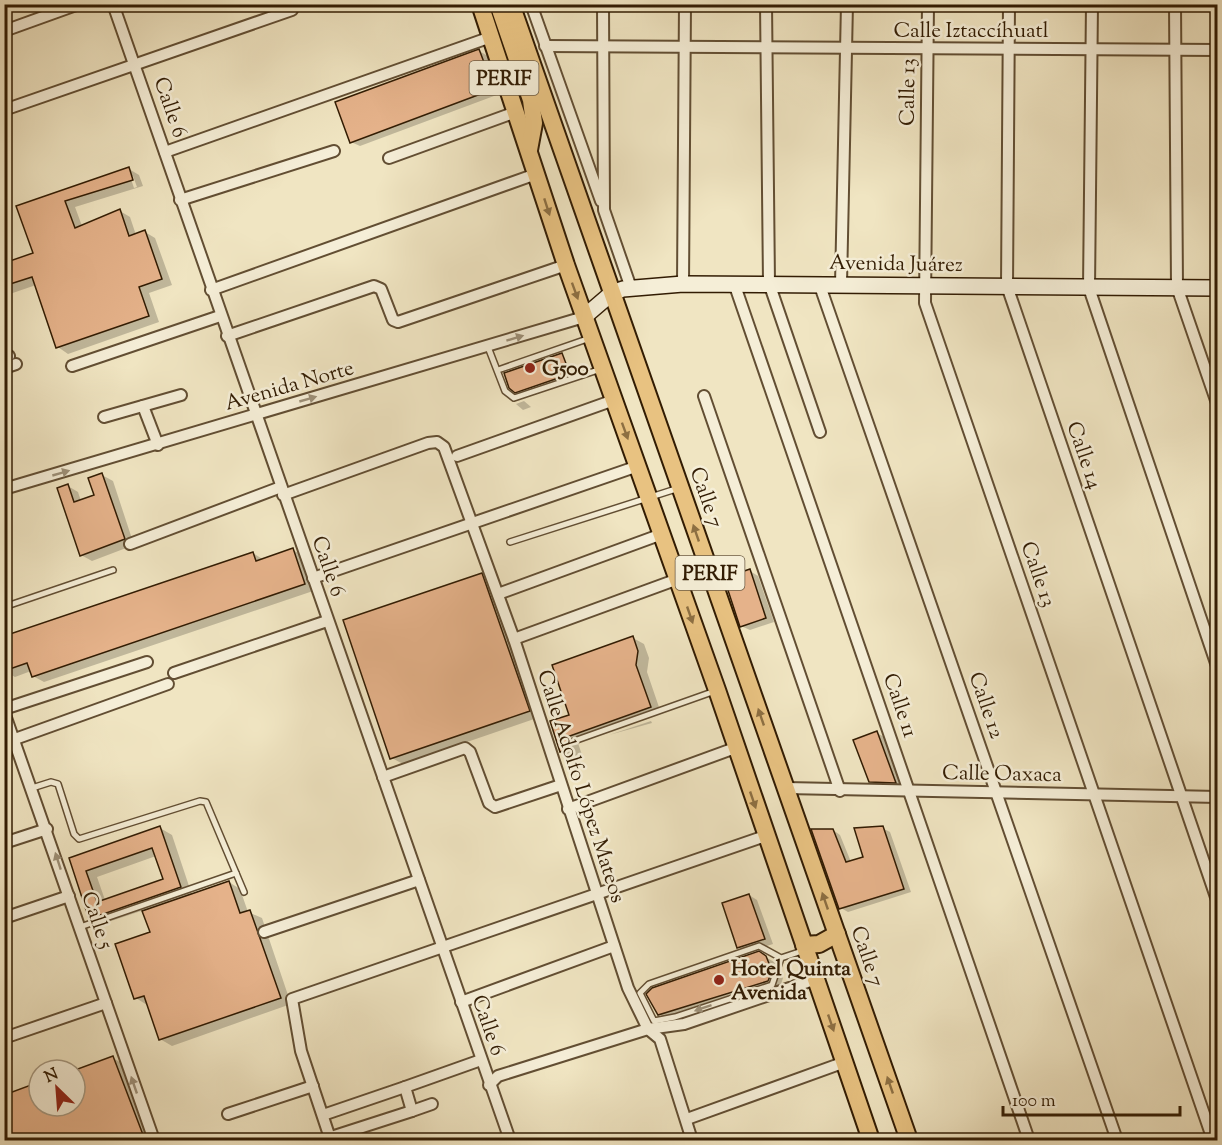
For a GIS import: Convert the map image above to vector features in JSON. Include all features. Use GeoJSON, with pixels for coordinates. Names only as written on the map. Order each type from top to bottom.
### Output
{"type":"FeatureCollection","features":[{"type":"Feature","properties":{"kind":"main road","name":"PERIF"},"geometry":{"type":"LineString","coordinates":[[480,4],[566,265],[717,690],[765,836],[871,1140]]}},
{"type":"Feature","properties":{"kind":"main road"},"geometry":{"type":"LineString","coordinates":[[498,4],[531,100],[534,123],[529,151]]}},
{"type":"Feature","properties":{"kind":"main road","name":"Calle 7"},"geometry":{"type":"LineString","coordinates":[[511,4],[909,1140]]}},
{"type":"Feature","properties":{"kind":"main road"},"geometry":{"type":"LineString","coordinates":[[805,947],[819,944],[837,934]]}},
{"type":"Feature","properties":{"kind":"street"},"geometry":{"type":"LineString","coordinates":[[4,31],[79,4]]}},
{"type":"Feature","properties":{"kind":"street","name":"Calle 6"},"geometry":{"type":"LineString","coordinates":[[113,4],[220,316],[510,1140]]}},
{"type":"Feature","properties":{"kind":"street"},"geometry":{"type":"LineString","coordinates":[[531,4],[631,288]]}},
{"type":"Feature","properties":{"kind":"street"},"geometry":{"type":"LineString","coordinates":[[603,4],[604,210]]}},
{"type":"Feature","properties":{"kind":"street"},"geometry":{"type":"LineString","coordinates":[[683,284],[685,4]]}},
{"type":"Feature","properties":{"kind":"street"},"geometry":{"type":"LineString","coordinates":[[766,4],[769,283],[820,432]]}},
{"type":"Feature","properties":{"kind":"street"},"geometry":{"type":"LineString","coordinates":[[841,284],[847,4]]}},
{"type":"Feature","properties":{"kind":"street","name":"Calle 13"},"geometry":{"type":"LineString","coordinates":[[928,4],[925,303],[1213,1140]]}},
{"type":"Feature","properties":{"kind":"street","name":"Calle 14"},"geometry":{"type":"LineString","coordinates":[[1009,4],[1007,286],[1218,903]]}},
{"type":"Feature","properties":{"kind":"street"},"geometry":{"type":"LineString","coordinates":[[1092,4],[1089,288],[1218,669]]}},
{"type":"Feature","properties":{"kind":"street"},"geometry":{"type":"LineString","coordinates":[[1175,4],[1176,287],[1218,406]]}},
{"type":"Feature","properties":{"kind":"street"},"geometry":{"type":"LineString","coordinates":[[4,110],[292,10]]}},
{"type":"Feature","properties":{"kind":"street"},"geometry":{"type":"LineString","coordinates":[[165,152],[491,37]]}},
{"type":"Feature","properties":{"kind":"street","name":"Calle Iztaccíhuatl"},"geometry":{"type":"LineString","coordinates":[[545,46],[685,49],[1218,50]]}},
{"type":"Feature","properties":{"kind":"street"},"geometry":{"type":"LineString","coordinates":[[389,158],[516,112]]}},
{"type":"Feature","properties":{"kind":"street"},"geometry":{"type":"LineString","coordinates":[[180,200],[334,152]]}},
{"type":"Feature","properties":{"kind":"street"},"geometry":{"type":"LineString","coordinates":[[211,290],[536,174]]}},
{"type":"Feature","properties":{"kind":"street"},"geometry":{"type":"LineString","coordinates":[[227,336],[378,287],[395,322],[566,265]]}},
{"type":"Feature","properties":{"kind":"street","name":"Calle 11"},"geometry":{"type":"LineString","coordinates":[[734,283],[911,790],[1029,1140]]}},
{"type":"Feature","properties":{"kind":"street","name":"Avenida Juárez"},"geometry":{"type":"LineString","coordinates":[[584,316],[612,293],[631,288],[683,284],[819,283],[1218,288]]}},
{"type":"Feature","properties":{"kind":"street","name":"Calle 12"},"geometry":{"type":"LineString","coordinates":[[819,283],[1117,1140]]}},
{"type":"Feature","properties":{"kind":"street"},"geometry":{"type":"LineString","coordinates":[[72,366],[220,316]]}},
{"type":"Feature","properties":{"kind":"street","name":"Avenida Norte"},"geometry":{"type":"LineString","coordinates":[[4,489],[488,347],[584,316]]}},
{"type":"Feature","properties":{"kind":"street"},"geometry":{"type":"LineString","coordinates":[[4,368],[10,360]]}},
{"type":"Feature","properties":{"kind":"street"},"geometry":{"type":"LineString","coordinates":[[104,417],[182,395]]}},
{"type":"Feature","properties":{"kind":"street"},"geometry":{"type":"LineString","coordinates":[[704,396],[840,791]]}},
{"type":"Feature","properties":{"kind":"street"},"geometry":{"type":"LineString","coordinates":[[457,456],[614,400]]}},
{"type":"Feature","properties":{"kind":"street"},"geometry":{"type":"LineString","coordinates":[[143,406],[158,445]]}},
{"type":"Feature","properties":{"kind":"street","name":"Calle Adolfo López Mateos"},"geometry":{"type":"LineString","coordinates":[[282,491],[437,442],[444,447],[514,639],[628,988],[648,1029],[660,1039],[692,1140]]}},
{"type":"Feature","properties":{"kind":"street"},"geometry":{"type":"LineString","coordinates":[[313,578],[638,466]]}},
{"type":"Feature","properties":{"kind":"street"},"geometry":{"type":"LineString","coordinates":[[130,544],[282,491]]}},
{"type":"Feature","properties":{"kind":"street"},"geometry":{"type":"LineString","coordinates":[[498,594],[662,534]]}},
{"type":"Feature","properties":{"kind":"street"},"geometry":{"type":"LineString","coordinates":[[514,639],[678,579]]}},
{"type":"Feature","properties":{"kind":"street"},"geometry":{"type":"LineString","coordinates":[[174,673],[327,621]]}},
{"type":"Feature","properties":{"kind":"street"},"geometry":{"type":"LineString","coordinates":[[4,710],[147,662]]}},
{"type":"Feature","properties":{"kind":"street"},"geometry":{"type":"LineString","coordinates":[[15,739],[168,684]]}},
{"type":"Feature","properties":{"kind":"street","name":"Calle 5"},"geometry":{"type":"LineString","coordinates":[[4,710],[154,1140]]}},
{"type":"Feature","properties":{"kind":"street"},"geometry":{"type":"LineString","coordinates":[[383,777],[465,748],[470,752],[489,803],[495,807],[561,785]]}},
{"type":"Feature","properties":{"kind":"street"},"geometry":{"type":"LineString","coordinates":[[568,809],[735,748]]}},
{"type":"Feature","properties":{"kind":"street","name":"Calle Oaxaca"},"geometry":{"type":"LineString","coordinates":[[786,788],[840,791],[911,790],[1218,797]]}},
{"type":"Feature","properties":{"kind":"street"},"geometry":{"type":"LineString","coordinates":[[4,843],[47,829]]}},
{"type":"Feature","properties":{"kind":"street"},"geometry":{"type":"LineString","coordinates":[[432,1104],[326,1139],[323,1115],[301,1052],[292,999],[597,896],[765,836]]}},
{"type":"Feature","properties":{"kind":"street"},"geometry":{"type":"LineString","coordinates":[[264,932],[418,880]]}},
{"type":"Feature","properties":{"kind":"street"},"geometry":{"type":"LineString","coordinates":[[4,918],[69,896]]}},
{"type":"Feature","properties":{"kind":"street"},"geometry":{"type":"LineString","coordinates":[[460,1002],[614,946]]}},
{"type":"Feature","properties":{"kind":"street"},"geometry":{"type":"LineString","coordinates":[[489,1085],[498,1076],[648,1029],[684,1024],[816,979]]}},
{"type":"Feature","properties":{"kind":"street"},"geometry":{"type":"LineString","coordinates":[[4,1038],[106,1003]]}},
{"type":"Feature","properties":{"kind":"street"},"geometry":{"type":"LineString","coordinates":[[323,1115],[481,1060]]}},
{"type":"Feature","properties":{"kind":"street"},"geometry":{"type":"LineString","coordinates":[[687,1119],[845,1062]]}},
{"type":"Feature","properties":{"kind":"street"},"geometry":{"type":"LineString","coordinates":[[228,1114],[313,1086]]}},
{"type":"Feature","properties":{"kind":"street"},"geometry":{"type":"LineString","coordinates":[[405,1087],[412,1111]]}},
{"type":"Feature","properties":{"kind":"lane"},"geometry":{"type":"LineString","coordinates":[[498,370],[592,338]]}},
{"type":"Feature","properties":{"kind":"lane"},"geometry":{"type":"LineString","coordinates":[[488,347],[505,391],[514,398],[603,369]]}},
{"type":"Feature","properties":{"kind":"lane"},"geometry":{"type":"LineString","coordinates":[[510,542],[680,488]]}},
{"type":"Feature","properties":{"kind":"lane"},"geometry":{"type":"LineString","coordinates":[[4,607],[113,570]]}},
{"type":"Feature","properties":{"kind":"lane"},"geometry":{"type":"LineString","coordinates":[[574,741],[717,690]]}},
{"type":"Feature","properties":{"kind":"lane"},"geometry":{"type":"LineString","coordinates":[[32,788],[51,782],[57,784],[74,834],[79,839],[203,801],[208,805],[244,892]]}},
{"type":"Feature","properties":{"kind":"lane"},"geometry":{"type":"LineString","coordinates":[[80,927],[236,873]]}},
{"type":"Feature","properties":{"kind":"lane"},"geometry":{"type":"LineString","coordinates":[[781,958],[759,946],[649,984],[640,993],[654,1021],[675,1017],[772,985],[781,958],[805,947]]}},
{"type":"Feature","properties":{"kind":"building"},"geometry":{"type":"Polygon","coordinates":[[[479,49],[494,89],[350,143],[335,102],[479,49]]]}},
{"type":"Feature","properties":{"kind":"building"},"geometry":{"type":"Polygon","coordinates":[[[129,167],[133,180],[65,201],[75,228],[120,209],[129,236],[145,230],[162,279],[139,287],[149,316],[56,348],[32,277],[4,286],[4,263],[33,253],[16,206],[129,167]]]}},
{"type":"Feature","properties":{"kind":"building"},"geometry":{"type":"Polygon","coordinates":[[[562,353],[570,374],[515,393],[509,388],[504,373],[562,353]]]}},
{"type":"Feature","properties":{"kind":"building"},"geometry":{"type":"Polygon","coordinates":[[[102,473],[125,539],[80,556],[57,488],[68,484],[74,502],[94,495],[88,478],[102,473]]]}},
{"type":"Feature","properties":{"kind":"building"},"geometry":{"type":"Polygon","coordinates":[[[293,548],[305,584],[32,677],[27,663],[4,671],[4,636],[253,552],[256,561],[293,548]]]}},
{"type":"Feature","properties":{"kind":"building"},"geometry":{"type":"Polygon","coordinates":[[[750,569],[766,618],[740,627],[724,578],[750,569]]]}},
{"type":"Feature","properties":{"kind":"building"},"geometry":{"type":"Polygon","coordinates":[[[482,573],[530,711],[390,759],[343,620],[482,573]]]}},
{"type":"Feature","properties":{"kind":"building"},"geometry":{"type":"Polygon","coordinates":[[[633,636],[638,651],[636,665],[651,707],[567,737],[571,749],[560,752],[550,721],[569,715],[552,665],[633,636]]]}},
{"type":"Feature","properties":{"kind":"building"},"geometry":{"type":"Polygon","coordinates":[[[877,731],[896,783],[869,782],[853,740],[877,731]]]}},
{"type":"Feature","properties":{"kind":"building"},"geometry":{"type":"Polygon","coordinates":[[[160,826],[181,887],[89,919],[69,858],[160,826]],[[152,848],[86,871],[97,902],[163,879],[152,848]]]}},
{"type":"Feature","properties":{"kind":"building"},"geometry":{"type":"Polygon","coordinates":[[[883,826],[904,889],[839,909],[811,829],[833,829],[846,862],[863,857],[854,828],[883,826]]]}},
{"type":"Feature","properties":{"kind":"building"},"geometry":{"type":"Polygon","coordinates":[[[229,881],[240,913],[250,910],[281,998],[159,1040],[144,996],[134,999],[115,944],[150,932],[142,911],[229,881]]]}},
{"type":"Feature","properties":{"kind":"building"},"geometry":{"type":"Polygon","coordinates":[[[749,894],[765,939],[737,948],[722,903],[749,894]]]}},
{"type":"Feature","properties":{"kind":"building","name":"Hotel Quinta Avenida"},"geometry":{"type":"Polygon","coordinates":[[[759,951],[766,956],[772,971],[768,981],[658,1015],[646,994],[652,988],[759,951]]]}},
{"type":"Feature","properties":{"kind":"building"},"geometry":{"type":"Polygon","coordinates":[[[113,1056],[145,1140],[4,1140],[4,1095],[27,1086],[27,1118],[87,1118],[87,1066],[113,1056]]]}},
{"type":"Feature","properties":{"kind":"place","name":"G500"},"geometry":{"type":"Point","coordinates":[530,368]}},
{"type":"Feature","properties":{"kind":"place","name":"Hotel Quinta Avenida"},"geometry":{"type":"Point","coordinates":[719,980]}}]}
